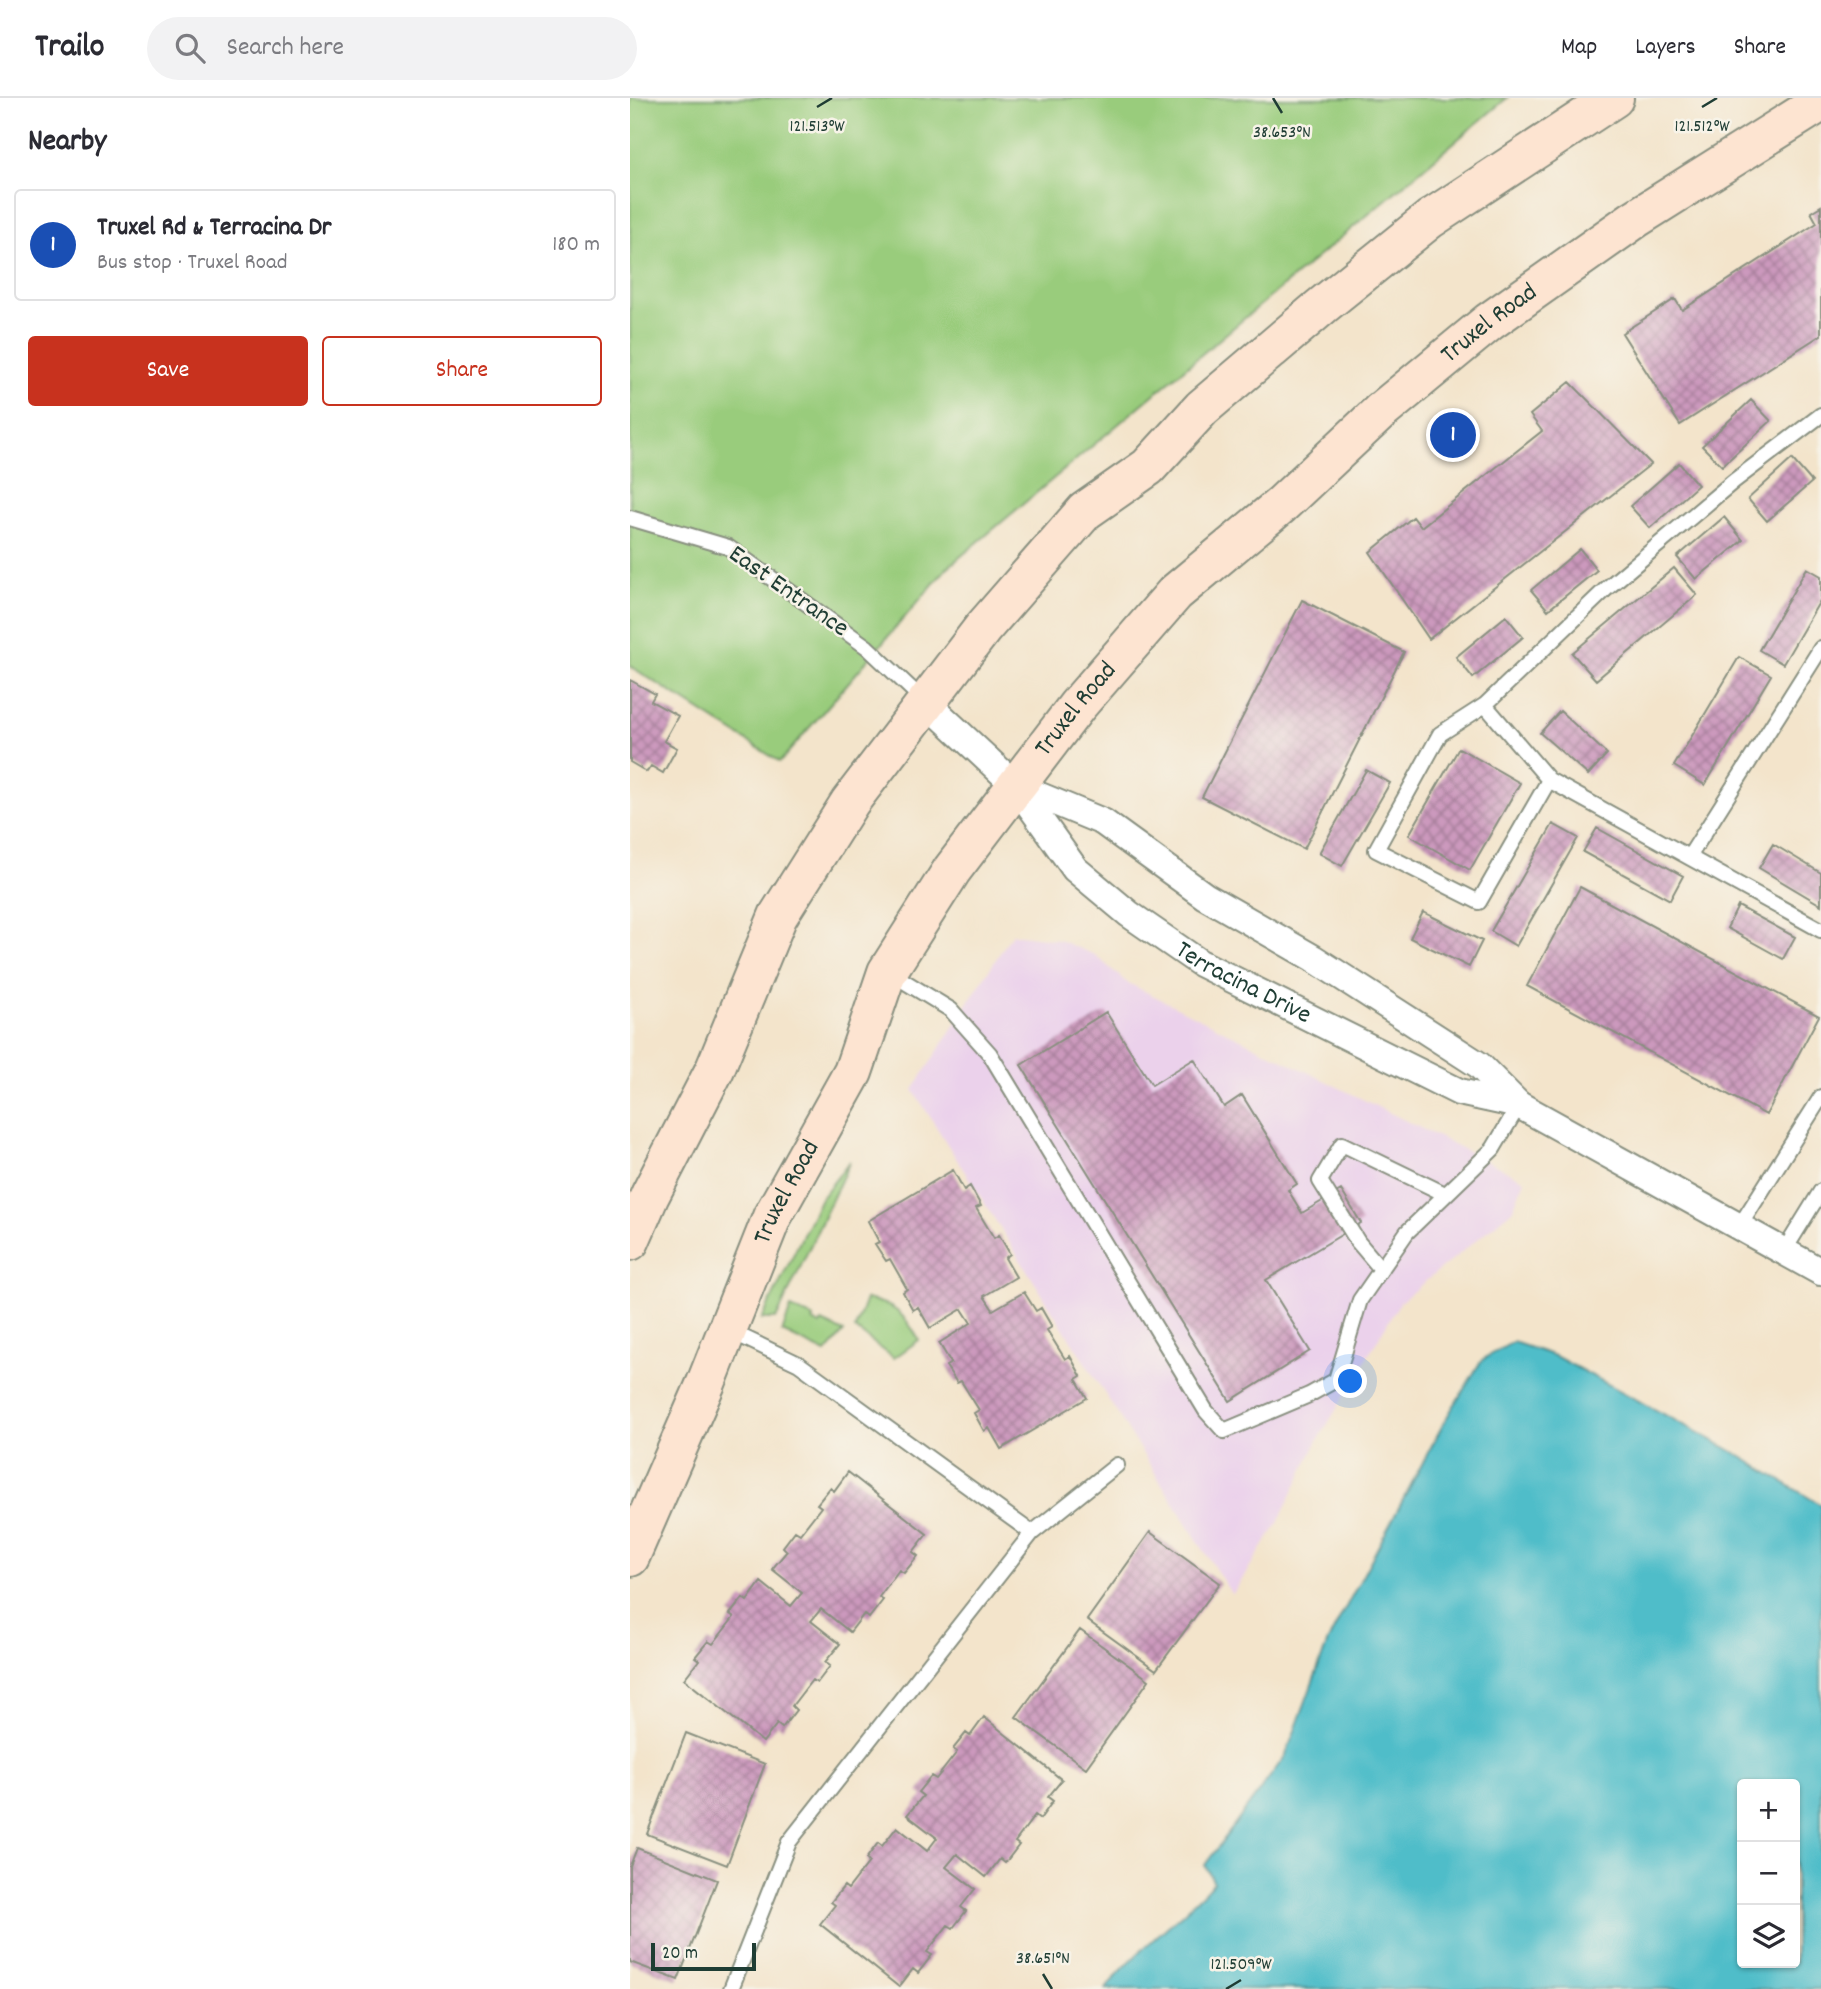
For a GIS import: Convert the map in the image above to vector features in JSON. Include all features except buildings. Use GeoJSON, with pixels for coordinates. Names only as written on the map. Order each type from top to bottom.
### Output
{"type":"FeatureCollection","features":[{"type":"Feature","properties":{"kind":"main road"},"geometry":{"type":"LineString","coordinates":[[630,1241],[650,1195],[715,1069],[778,916],[850,802],[983,628],[1085,512],[1148,467],[1202,408],[1430,219],[1614,98]]}},
{"type":"Feature","properties":{"kind":"main road","name":"Truxel Road"},"geometry":{"type":"LineString","coordinates":[[630,1557],[772,1217],[853,1072],[887,972],[952,870],[1077,706],[1175,593],[1281,505],[1380,412],[1489,322],[1635,219],[1821,102]]}},
{"type":"Feature","properties":{"kind":"street","name":"Terracina Drive"},"geometry":{"type":"LineString","coordinates":[[926,702],[1016,786],[1075,869],[1129,914],[1200,963],[1459,1093],[1519,1105]]}},
{"type":"Feature","properties":{"kind":"street","name":"Terracina Drive"},"geometry":{"type":"LineString","coordinates":[[1016,786],[1103,822],[1205,896],[1313,958],[1479,1065],[1519,1105],[1821,1272]]}},
{"type":"Feature","properties":{"kind":"lane"},"geometry":{"type":"LineString","coordinates":[[1549,780],[1479,902],[1376,850],[1440,734],[1485,705],[1606,589],[1734,481],[1821,415]]}},
{"type":"Feature","properties":{"kind":"lane","name":"East Entrance"},"geometry":{"type":"LineString","coordinates":[[630,518],[728,547],[867,647],[926,702]]}},
{"type":"Feature","properties":{"kind":"lane"},"geometry":{"type":"LineString","coordinates":[[1689,857],[1821,648]]}},
{"type":"Feature","properties":{"kind":"lane"},"geometry":{"type":"LineString","coordinates":[[1485,705],[1549,780],[1821,930]]}},
{"type":"Feature","properties":{"kind":"lane"},"geometry":{"type":"LineString","coordinates":[[887,972],[951,1010],[990,1054],[1206,1411],[1224,1431],[1298,1400],[1336,1380],[1360,1300],[1406,1232],[1493,1149],[1519,1105]]}},
{"type":"Feature","properties":{"kind":"lane"},"geometry":{"type":"LineString","coordinates":[[1739,1227],[1816,1114],[1821,1097]]}},
{"type":"Feature","properties":{"kind":"lane"},"geometry":{"type":"LineString","coordinates":[[1381,1269],[1358,1242],[1320,1181],[1342,1144],[1445,1194]]}},
{"type":"Feature","properties":{"kind":"lane"},"geometry":{"type":"LineString","coordinates":[[1784,1251],[1821,1191]]}},
{"type":"Feature","properties":{"kind":"lane"},"geometry":{"type":"LineString","coordinates":[[727,1330],[799,1364],[1032,1533]]}},
{"type":"Feature","properties":{"kind":"lane"},"geometry":{"type":"LineString","coordinates":[[731,1989],[789,1842],[1032,1533],[1117,1465]]}},
{"type":"Feature","properties":{"kind":"shaded area"},"geometry":{"type":"Polygon","coordinates":[[[1012,934],[1059,940],[1095,955],[1126,982],[1525,1180],[1512,1211],[1400,1302],[1317,1442],[1277,1525],[1232,1595],[913,1090],[1012,934]]]}},
{"type":"Feature","properties":{"kind":"green space"},"geometry":{"type":"Polygon","coordinates":[[[630,98],[1507,98],[947,568],[780,762],[630,666],[630,98]]]}},
{"type":"Feature","properties":{"kind":"green space"},"geometry":{"type":"Polygon","coordinates":[[[850,1161],[776,1319],[762,1319],[821,1198],[850,1161]]]}},
{"type":"Feature","properties":{"kind":"green space"},"geometry":{"type":"Polygon","coordinates":[[[866,1299],[885,1304],[898,1312],[919,1340],[894,1358],[855,1329],[866,1299]]]}},
{"type":"Feature","properties":{"kind":"green space"},"geometry":{"type":"Polygon","coordinates":[[[791,1308],[814,1318],[813,1321],[820,1325],[822,1322],[844,1332],[826,1353],[782,1332],[791,1308]]]}},
{"type":"Feature","properties":{"kind":"water"},"geometry":{"type":"Polygon","coordinates":[[[1513,1342],[1555,1356],[1727,1448],[1821,1505],[1821,1989],[1106,1989],[1130,1962],[1214,1882],[1205,1865],[1286,1755],[1328,1641],[1447,1417],[1482,1360],[1513,1342]]]}},
{"type":"Feature","properties":{"kind":"place","name":"Truxel Rd & Terracina Dr"},"geometry":{"type":"Point","coordinates":[1453,435]}}]}
